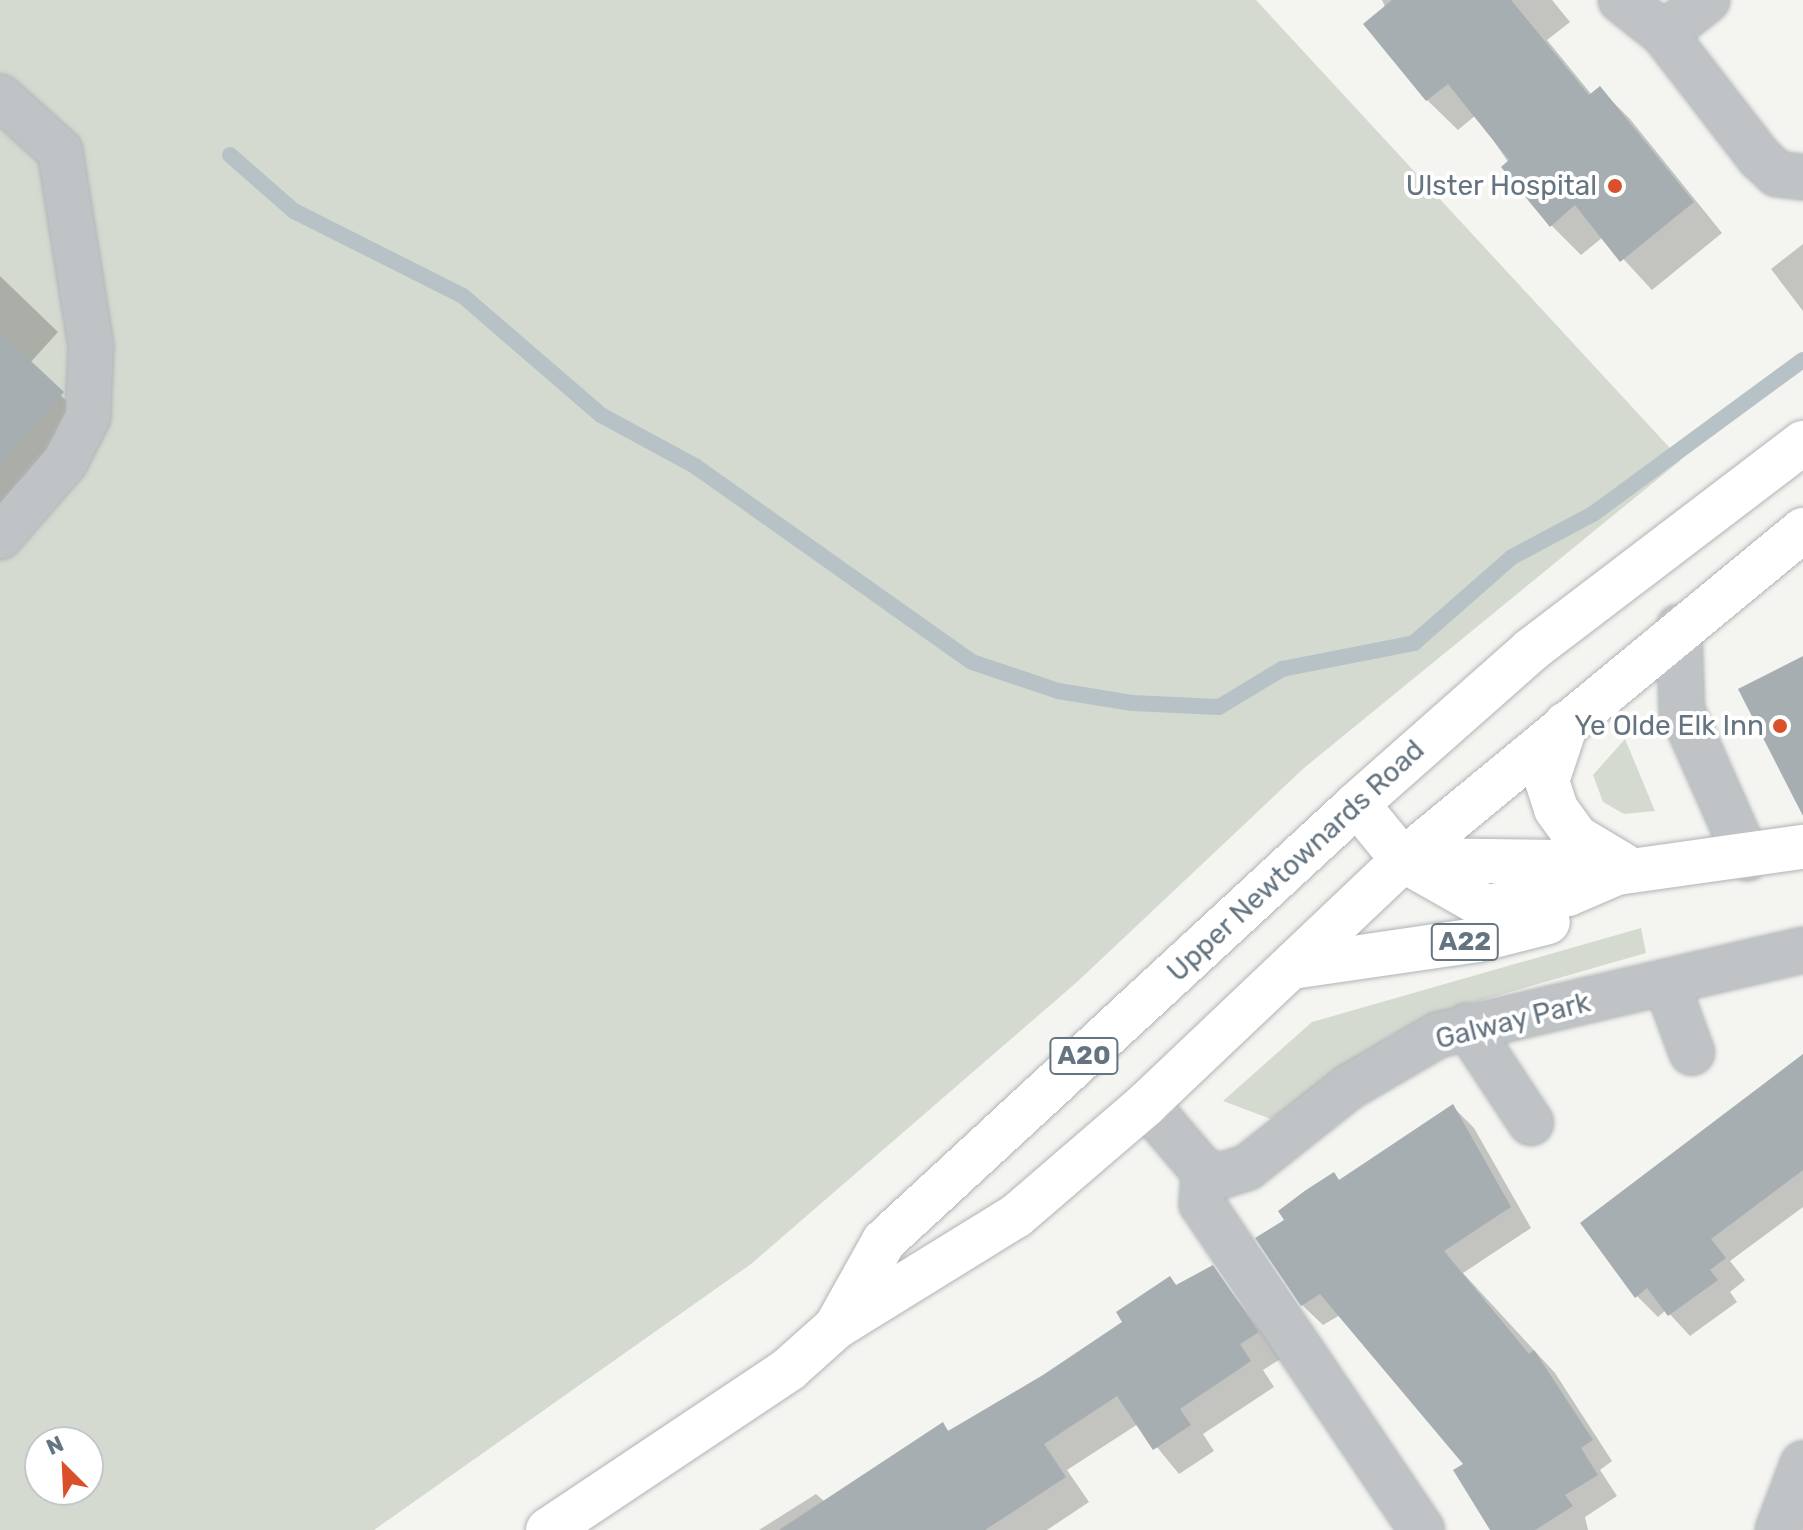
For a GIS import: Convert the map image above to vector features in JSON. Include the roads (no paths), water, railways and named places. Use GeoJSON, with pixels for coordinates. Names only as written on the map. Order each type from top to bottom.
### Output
{"type":"FeatureCollection","features":[{"type":"Feature","properties":{"kind":"highway","name":"Upper Newtownards Road"},"geometry":{"type":"LineString","coordinates":[[836,1327],[884,1241],[1357,804],[1531,650],[1803,443]]}},
{"type":"Feature","properties":{"kind":"highway","name":"Upper Newtownards Road"},"geometry":{"type":"LineString","coordinates":[[548,1530],[789,1369],[836,1327],[1016,1216],[1146,1104],[1403,860],[1679,627],[1803,530]]}},
{"type":"Feature","properties":{"kind":"highway"},"geometry":{"type":"LineString","coordinates":[[1567,721],[1547,781],[1556,809],[1576,837],[1624,871]]}},
{"type":"Feature","properties":{"kind":"highway","name":"A22"},"geometry":{"type":"LineString","coordinates":[[1357,804],[1403,860],[1486,907],[1568,894],[1624,871],[1747,858],[1803,847]]}},
{"type":"Feature","properties":{"kind":"highway","name":"A22"},"geometry":{"type":"LineString","coordinates":[[1292,967],[1478,940],[1592,910],[1624,871]]}},
{"type":"Feature","properties":{"kind":"street"},"geometry":{"type":"LineString","coordinates":[[1621,0],[1664,34],[1760,158],[1777,174],[1803,177]]}},
{"type":"Feature","properties":{"kind":"street"},"geometry":{"type":"LineString","coordinates":[[1664,34],[1707,0]]}},
{"type":"Feature","properties":{"kind":"street"},"geometry":{"type":"LineString","coordinates":[[0,97],[60,151],[91,347],[88,417],[65,462],[0,537]]}},
{"type":"Feature","properties":{"kind":"street"},"geometry":{"type":"LineString","coordinates":[[1679,627],[1682,711],[1747,858]]}},
{"type":"Feature","properties":{"kind":"street","name":"Galway Park"},"geometry":{"type":"LineString","coordinates":[[1204,1172],[1248,1167],[1349,1087],[1438,1035],[1467,1026],[1667,985],[1803,950]]}},
{"type":"Feature","properties":{"kind":"street"},"geometry":{"type":"LineString","coordinates":[[1667,985],[1692,1053]]}},
{"type":"Feature","properties":{"kind":"street"},"geometry":{"type":"LineString","coordinates":[[1467,1026],[1531,1123]]}},
{"type":"Feature","properties":{"kind":"street"},"geometry":{"type":"LineString","coordinates":[[1146,1104],[1204,1172],[1202,1204],[1422,1530]]}},
{"type":"Feature","properties":{"kind":"street"},"geometry":{"type":"LineString","coordinates":[[1778,1530],[1803,1464]]}},
{"type":"Feature","properties":{"kind":"waterway"},"geometry":{"type":"LineString","coordinates":[[230,155],[294,211],[463,296],[601,415],[695,466],[972,662],[1058,691],[1132,703],[1219,707],[1282,669],[1414,643],[1512,557],[1593,514],[1803,360]]}},
{"type":"Feature","properties":{"kind":"place","name":"Ulster Hospital"},"geometry":{"type":"Point","coordinates":[1615,186]}},
{"type":"Feature","properties":{"kind":"place","name":"Ye Olde Elk Inn"},"geometry":{"type":"Point","coordinates":[1780,726]}}]}
